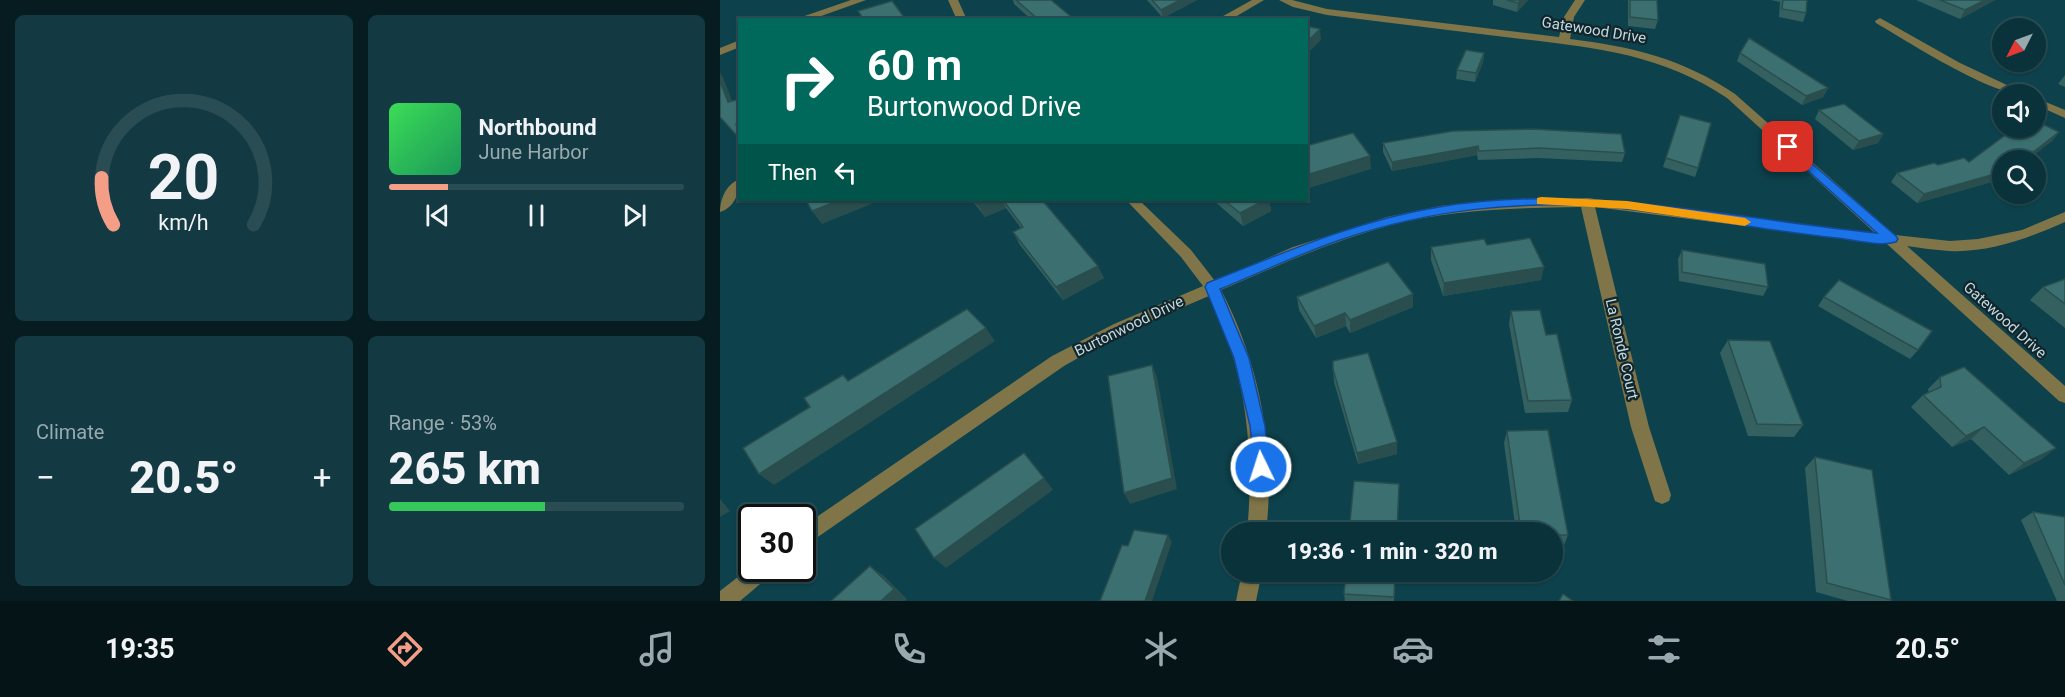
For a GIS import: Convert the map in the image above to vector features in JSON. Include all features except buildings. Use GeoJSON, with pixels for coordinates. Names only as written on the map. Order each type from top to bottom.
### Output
{"type":"FeatureCollection","features":[{"type":"Feature","properties":{"kind":"street"},"geometry":{"type":"LineString","coordinates":[[804,18],[861,0]]}},
{"type":"Feature","properties":{"kind":"street"},"geometry":{"type":"LineString","coordinates":[[953,0],[961,18]]}},
{"type":"Feature","properties":{"kind":"street"},"geometry":{"type":"LineString","coordinates":[[1225,18],[1259,0]]}},
{"type":"Feature","properties":{"kind":"street","name":"Gatewood Drive"},"geometry":{"type":"LineString","coordinates":[[1284,0],[1302,7],[1328,12],[1564,40],[1651,56],[1687,69],[1717,86],[1892,239],[2065,396]]}},
{"type":"Feature","properties":{"kind":"street"},"geometry":{"type":"LineString","coordinates":[[1564,40],[1569,17],[1580,0]]}},
{"type":"Feature","properties":{"kind":"street"},"geometry":{"type":"LineString","coordinates":[[1880,21],[1956,65],[1998,84]]}},
{"type":"Feature","properties":{"kind":"street"},"geometry":{"type":"LineString","coordinates":[[720,52],[738,44]]}},
{"type":"Feature","properties":{"kind":"street"},"geometry":{"type":"LineString","coordinates":[[2046,105],[2065,114]]}},
{"type":"Feature","properties":{"kind":"street"},"geometry":{"type":"LineString","coordinates":[[720,208],[738,186]]}},
{"type":"Feature","properties":{"kind":"street"},"geometry":{"type":"LineString","coordinates":[[1133,201],[1212,287],[1241,358],[1258,426],[1261,467],[1258,522]]}},
{"type":"Feature","properties":{"kind":"street","name":"Burtonwood Drive"},"geometry":{"type":"LineString","coordinates":[[816,529],[1058,361],[1119,328],[1212,287],[1341,235],[1392,220],[1496,204],[1587,202],[1627,205],[1806,230],[1950,246],[1978,244],[2025,234],[2065,217]]}},
{"type":"Feature","properties":{"kind":"street","name":"La Ronde Court"},"geometry":{"type":"LineString","coordinates":[[1587,202],[1640,427],[1662,495]]}},
{"type":"Feature","properties":{"kind":"street"},"geometry":{"type":"LineString","coordinates":[[724,601],[747,582]]}},
{"type":"Feature","properties":{"kind":"street"},"geometry":{"type":"LineString","coordinates":[[1246,601],[1250,582]]}},
{"type":"Feature","properties":{"kind":"slow traffic"},"geometry":{"type":"LineString","coordinates":[[1541,201],[1627,205],[1745,222]]}},
{"type":"Feature","properties":{"kind":"route"},"geometry":{"type":"LineString","coordinates":[[1261,467],[1258,426],[1241,358],[1212,287],[1298,251],[1392,220],[1496,204],[1542,201],[1607,203],[1806,230],[1892,239],[1788,147]]}}]}
